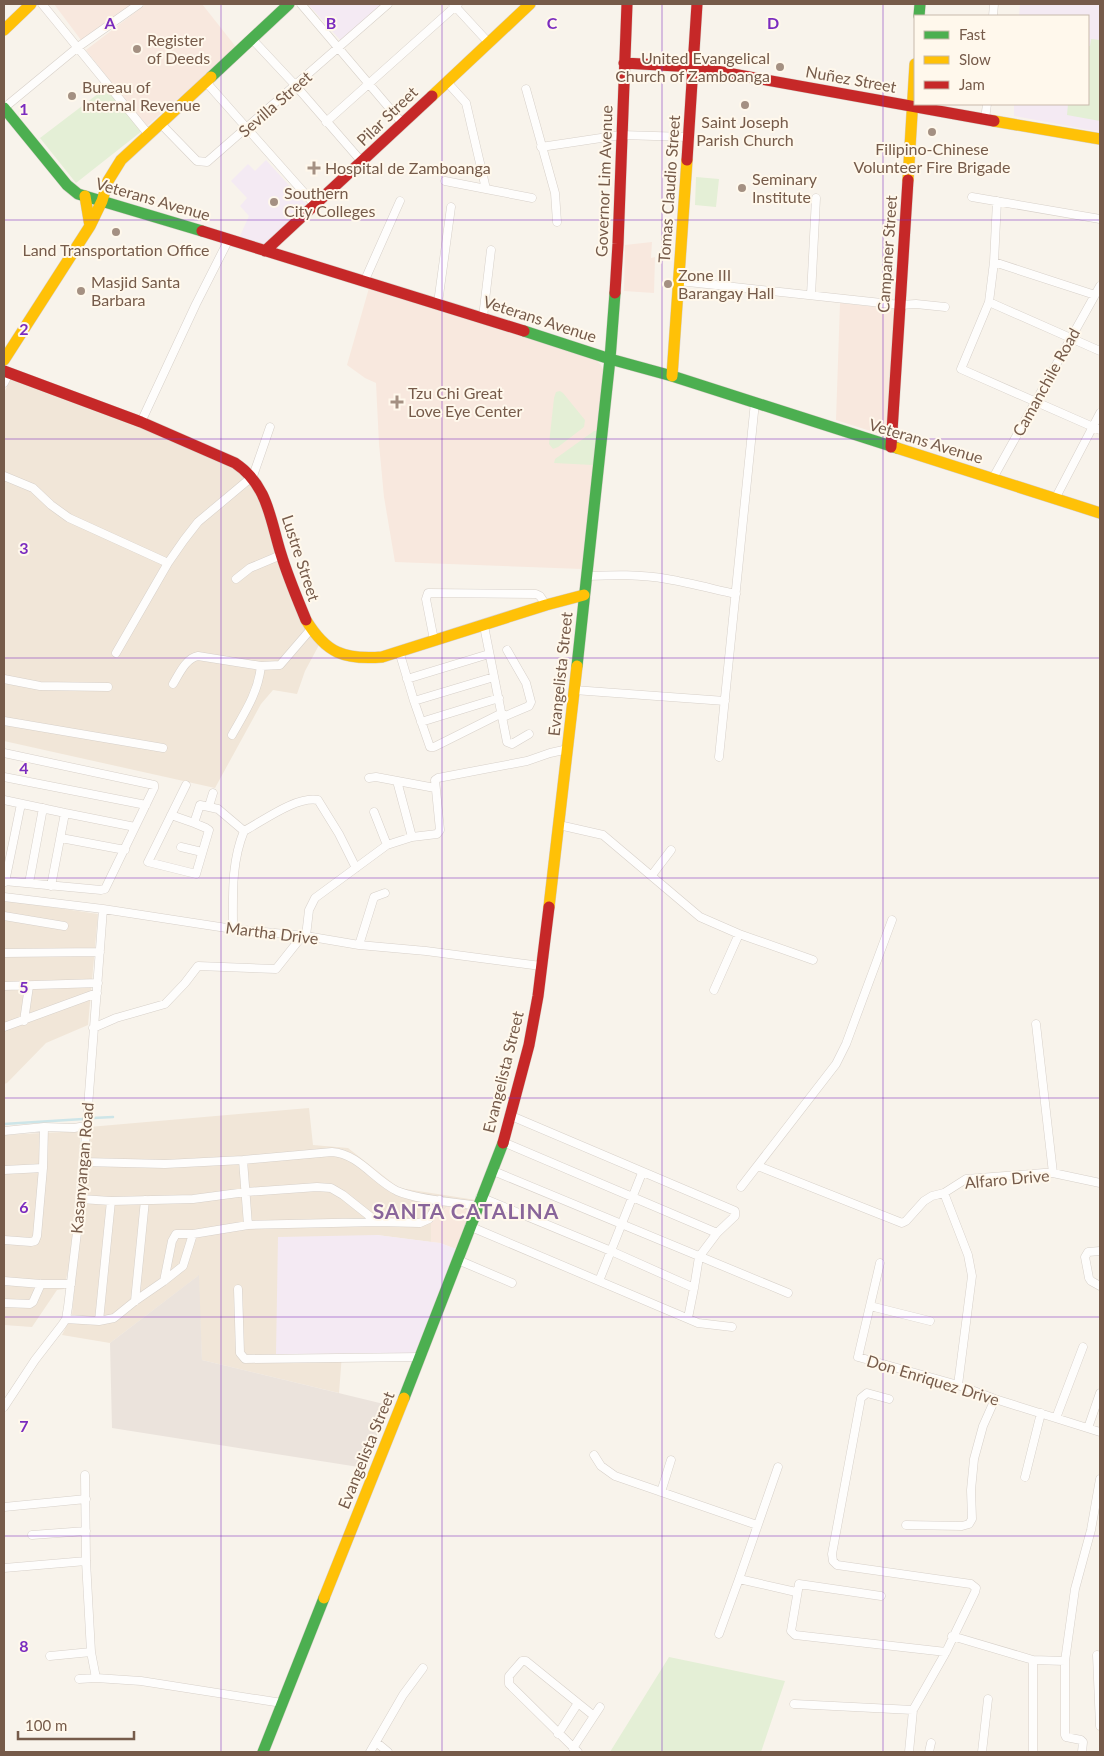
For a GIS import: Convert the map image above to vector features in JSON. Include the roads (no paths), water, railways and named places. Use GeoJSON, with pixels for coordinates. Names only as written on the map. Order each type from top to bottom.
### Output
{"type":"FeatureCollection","features":[{"type":"Feature","properties":{"kind":"main road"},"geometry":{"type":"LineString","coordinates":[[4,30],[31,4]]}},
{"type":"Feature","properties":{"kind":"main road"},"geometry":{"type":"LineString","coordinates":[[4,360],[90,226],[102,201],[108,181],[121,160],[289,4]]}},
{"type":"Feature","properties":{"kind":"main road","name":"Pilar Street"},"geometry":{"type":"LineString","coordinates":[[265,251],[530,4]]}},
{"type":"Feature","properties":{"kind":"main road","name":"Governor Lim Avenue"},"geometry":{"type":"LineString","coordinates":[[610,359],[616,274],[627,4]]}},
{"type":"Feature","properties":{"kind":"main road","name":"Tomas Claudio Street"},"geometry":{"type":"LineString","coordinates":[[672,376],[697,4]]}},
{"type":"Feature","properties":{"kind":"main road","name":"Nuñez Street"},"geometry":{"type":"LineString","coordinates":[[624,63],[694,67],[1100,139]]}},
{"type":"Feature","properties":{"kind":"main road","name":"Campaner Street"},"geometry":{"type":"LineString","coordinates":[[891,447],[914,78]]}},
{"type":"Feature","properties":{"kind":"main road","name":"Veterans Avenue"},"geometry":{"type":"LineString","coordinates":[[4,108],[67,185],[78,194],[483,317],[610,359],[755,402],[1100,513]]}},
{"type":"Feature","properties":{"kind":"main road"},"geometry":{"type":"LineString","coordinates":[[85,196],[90,226]]}},
{"type":"Feature","properties":{"kind":"main road","name":"Evangelista Street"},"geometry":{"type":"LineString","coordinates":[[263,1752],[503,1142],[529,1045],[542,966],[568,749],[610,359]]}},
{"type":"Feature","properties":{"kind":"main road","name":"Lustre Street"},"geometry":{"type":"LineString","coordinates":[[5,376],[141,422],[235,463],[253,476],[261,490],[281,555],[311,630],[327,647],[350,658],[371,659],[400,652],[584,595]]}},
{"type":"Feature","properties":{"kind":"street"},"geometry":{"type":"LineString","coordinates":[[42,4],[149,135]]}},
{"type":"Feature","properties":{"kind":"street"},"geometry":{"type":"LineString","coordinates":[[4,108],[78,47],[139,4]]}},
{"type":"Feature","properties":{"kind":"street"},"geometry":{"type":"LineString","coordinates":[[301,4],[403,124]]}},
{"type":"Feature","properties":{"kind":"street","name":"Sevilla Street"},"geometry":{"type":"LineString","coordinates":[[161,124],[197,161],[207,162],[388,4]]}},
{"type":"Feature","properties":{"kind":"street"},"geometry":{"type":"LineString","coordinates":[[326,122],[455,4],[488,42]]}},
{"type":"Feature","properties":{"kind":"street"},"geometry":{"type":"LineString","coordinates":[[252,39],[362,162]]}},
{"type":"Feature","properties":{"kind":"street"},"geometry":{"type":"LineString","coordinates":[[446,81],[466,103],[486,189]]}},
{"type":"Feature","properties":{"kind":"street"},"geometry":{"type":"LineString","coordinates":[[206,82],[315,205]]}},
{"type":"Feature","properties":{"kind":"street"},"geometry":{"type":"LineString","coordinates":[[526,89],[555,194],[558,222]]}},
{"type":"Feature","properties":{"kind":"street"},"geometry":{"type":"LineString","coordinates":[[986,105],[986,119]]}},
{"type":"Feature","properties":{"kind":"street"},"geometry":{"type":"LineString","coordinates":[[541,147],[621,135],[688,137]]}},
{"type":"Feature","properties":{"kind":"street"},"geometry":{"type":"LineString","coordinates":[[445,181],[532,198]]}},
{"type":"Feature","properties":{"kind":"street"},"geometry":{"type":"LineString","coordinates":[[972,197],[1100,219]]}},
{"type":"Feature","properties":{"kind":"street"},"geometry":{"type":"LineString","coordinates":[[811,295],[816,198]]}},
{"type":"Feature","properties":{"kind":"street"},"geometry":{"type":"LineString","coordinates":[[997,200],[994,262],[989,302],[961,369],[1097,428]]}},
{"type":"Feature","properties":{"kind":"street"},"geometry":{"type":"LineString","coordinates":[[364,282],[400,201]]}},
{"type":"Feature","properties":{"kind":"street"},"geometry":{"type":"LineString","coordinates":[[438,303],[451,207]]}},
{"type":"Feature","properties":{"kind":"street"},"geometry":{"type":"LineString","coordinates":[[141,422],[196,304],[229,239]]}},
{"type":"Feature","properties":{"kind":"street"},"geometry":{"type":"LineString","coordinates":[[483,317],[491,250]]}},
{"type":"Feature","properties":{"kind":"street"},"geometry":{"type":"LineString","coordinates":[[994,262],[1095,295]]}},
{"type":"Feature","properties":{"kind":"street"},"geometry":{"type":"LineString","coordinates":[[679,282],[945,308]]}},
{"type":"Feature","properties":{"kind":"street","name":"Camanchile Road"},"geometry":{"type":"LineString","coordinates":[[992,478],[1100,286]]}},
{"type":"Feature","properties":{"kind":"street"},"geometry":{"type":"LineString","coordinates":[[989,302],[1100,351]]}},
{"type":"Feature","properties":{"kind":"street"},"geometry":{"type":"LineString","coordinates":[[719,757],[755,402]]}},
{"type":"Feature","properties":{"kind":"street"},"geometry":{"type":"LineString","coordinates":[[1055,499],[1097,428],[1100,413]]}},
{"type":"Feature","properties":{"kind":"street"},"geometry":{"type":"LineString","coordinates":[[116,653],[168,564],[198,522],[253,476],[270,427]]}},
{"type":"Feature","properties":{"kind":"street"},"geometry":{"type":"LineString","coordinates":[[4,476],[32,488],[69,518],[168,564]]}},
{"type":"Feature","properties":{"kind":"street"},"geometry":{"type":"LineString","coordinates":[[236,579],[250,568],[281,555]]}},
{"type":"Feature","properties":{"kind":"street"},"geometry":{"type":"LineString","coordinates":[[586,576],[616,575],[668,579],[736,594]]}},
{"type":"Feature","properties":{"kind":"street"},"geometry":{"type":"LineString","coordinates":[[434,640],[426,599],[428,593],[536,594],[540,596],[546,606]]}},
{"type":"Feature","properties":{"kind":"street"},"geometry":{"type":"LineString","coordinates":[[484,626],[507,742],[512,744],[529,734]]}},
{"type":"Feature","properties":{"kind":"street"},"geometry":{"type":"LineString","coordinates":[[173,684],[188,660],[198,656],[262,666],[280,665],[311,630]]}},
{"type":"Feature","properties":{"kind":"street"},"geometry":{"type":"LineString","coordinates":[[400,652],[429,746],[434,747],[503,715],[529,706],[531,702],[526,683],[506,650]]}},
{"type":"Feature","properties":{"kind":"street"},"geometry":{"type":"LineString","coordinates":[[407,679],[489,654]]}},
{"type":"Feature","properties":{"kind":"street"},"geometry":{"type":"LineString","coordinates":[[232,735],[260,682],[262,666]]}},
{"type":"Feature","properties":{"kind":"street"},"geometry":{"type":"LineString","coordinates":[[414,701],[494,677]]}},
{"type":"Feature","properties":{"kind":"street"},"geometry":{"type":"LineString","coordinates":[[4,679],[40,686],[108,687]]}},
{"type":"Feature","properties":{"kind":"street"},"geometry":{"type":"LineString","coordinates":[[574,690],[725,701]]}},
{"type":"Feature","properties":{"kind":"street"},"geometry":{"type":"LineString","coordinates":[[421,722],[499,698]]}},
{"type":"Feature","properties":{"kind":"street"},"geometry":{"type":"LineString","coordinates":[[4,721],[163,748]]}},
{"type":"Feature","properties":{"kind":"street"},"geometry":{"type":"LineString","coordinates":[[93,1028],[116,1018],[165,1004],[185,984],[198,966],[276,969],[304,935],[309,910],[314,898],[386,846],[412,837],[438,834],[440,830],[435,780],[527,761],[568,749]]}},
{"type":"Feature","properties":{"kind":"street"},"geometry":{"type":"LineString","coordinates":[[4,752],[154,785],[105,889],[4,881],[21,804]]}},
{"type":"Feature","properties":{"kind":"street"},"geometry":{"type":"LineString","coordinates":[[369,778],[376,776],[435,788]]}},
{"type":"Feature","properties":{"kind":"street"},"geometry":{"type":"LineString","coordinates":[[4,777],[146,805]]}},
{"type":"Feature","properties":{"kind":"street"},"geometry":{"type":"LineString","coordinates":[[397,781],[412,837]]}},
{"type":"Feature","properties":{"kind":"street"},"geometry":{"type":"LineString","coordinates":[[171,815],[194,822],[209,830],[196,874],[148,862],[171,815],[186,785]]}},
{"type":"Feature","properties":{"kind":"street"},"geometry":{"type":"LineString","coordinates":[[209,806],[213,793]]}},
{"type":"Feature","properties":{"kind":"street"},"geometry":{"type":"LineString","coordinates":[[233,929],[234,864],[244,831],[298,802],[312,799],[318,800],[339,834],[356,868]]}},
{"type":"Feature","properties":{"kind":"street"},"geometry":{"type":"LineString","coordinates":[[4,800],[135,827]]}},
{"type":"Feature","properties":{"kind":"street"},"geometry":{"type":"LineString","coordinates":[[194,822],[200,805],[209,806],[218,809],[244,831]]}},
{"type":"Feature","properties":{"kind":"street"},"geometry":{"type":"LineString","coordinates":[[28,883],[43,808]]}},
{"type":"Feature","properties":{"kind":"street"},"geometry":{"type":"LineString","coordinates":[[374,812],[386,846]]}},
{"type":"Feature","properties":{"kind":"street"},"geometry":{"type":"LineString","coordinates":[[52,886],[65,813]]}},
{"type":"Feature","properties":{"kind":"street"},"geometry":{"type":"LineString","coordinates":[[559,825],[603,835],[700,917],[739,934],[813,960]]}},
{"type":"Feature","properties":{"kind":"street"},"geometry":{"type":"LineString","coordinates":[[61,838],[125,850]]}},
{"type":"Feature","properties":{"kind":"street"},"geometry":{"type":"LineString","coordinates":[[181,847],[202,852]]}},
{"type":"Feature","properties":{"kind":"street"},"geometry":{"type":"LineString","coordinates":[[652,875],[671,850]]}},
{"type":"Feature","properties":{"kind":"street"},"geometry":{"type":"LineString","coordinates":[[359,945],[374,896],[385,893]]}},
{"type":"Feature","properties":{"kind":"street","name":"Martha Drive"},"geometry":{"type":"LineString","coordinates":[[4,897],[102,909],[233,929],[304,935],[359,945],[542,966]]}},
{"type":"Feature","properties":{"kind":"street","name":"Kasanyangan Road"},"geometry":{"type":"LineString","coordinates":[[4,1406],[66,1319],[81,1199],[102,909]]}},
{"type":"Feature","properties":{"kind":"street"},"geometry":{"type":"LineString","coordinates":[[4,916],[64,926]]}},
{"type":"Feature","properties":{"kind":"street"},"geometry":{"type":"LineString","coordinates":[[741,1187],[836,1064],[846,1044],[892,920]]}},
{"type":"Feature","properties":{"kind":"street"},"geometry":{"type":"LineString","coordinates":[[714,990],[739,934]]}},
{"type":"Feature","properties":{"kind":"street"},"geometry":{"type":"LineString","coordinates":[[4,953],[100,952]]}},
{"type":"Feature","properties":{"kind":"street"},"geometry":{"type":"LineString","coordinates":[[4,986],[98,983]]}},
{"type":"Feature","properties":{"kind":"street"},"geometry":{"type":"LineString","coordinates":[[24,1021],[29,986]]}},
{"type":"Feature","properties":{"kind":"street"},"geometry":{"type":"LineString","coordinates":[[4,1027],[97,993]]}},
{"type":"Feature","properties":{"kind":"street"},"geometry":{"type":"LineString","coordinates":[[1036,1024],[1053,1173]]}},
{"type":"Feature","properties":{"kind":"street"},"geometry":{"type":"LineString","coordinates":[[509,1115],[735,1211],[735,1216],[698,1257],[688,1318]]}},
{"type":"Feature","properties":{"kind":"street"},"geometry":{"type":"LineString","coordinates":[[4,1131],[44,1127],[74,1128],[86,1126]]}},
{"type":"Feature","properties":{"kind":"street"},"geometry":{"type":"LineString","coordinates":[[4,1240],[31,1242],[35,1241],[37,1236],[44,1127]]}},
{"type":"Feature","properties":{"kind":"street"},"geometry":{"type":"LineString","coordinates":[[503,1142],[718,1233]]}},
{"type":"Feature","properties":{"kind":"street"},"geometry":{"type":"LineString","coordinates":[[84,1162],[165,1164],[243,1160],[332,1152],[342,1153],[351,1157],[398,1191],[440,1200],[479,1202],[611,1251],[694,1288]]}},
{"type":"Feature","properties":{"kind":"street"},"geometry":{"type":"LineString","coordinates":[[243,1160],[248,1225]]}},
{"type":"Feature","properties":{"kind":"street","name":"Alfaro Drive"},"geometry":{"type":"LineString","coordinates":[[758,1166],[902,1223],[924,1201],[932,1196],[944,1193],[966,1179],[1053,1173],[1100,1183]]}},
{"type":"Feature","properties":{"kind":"street"},"geometry":{"type":"LineString","coordinates":[[4,1170],[42,1168]]}},
{"type":"Feature","properties":{"kind":"street"},"geometry":{"type":"LineString","coordinates":[[491,1170],[788,1293]]}},
{"type":"Feature","properties":{"kind":"street"},"geometry":{"type":"LineString","coordinates":[[599,1281],[642,1173]]}},
{"type":"Feature","properties":{"kind":"street"},"geometry":{"type":"LineString","coordinates":[[81,1199],[112,1201],[193,1199],[246,1192],[317,1187],[331,1188],[343,1195],[377,1222]]}},
{"type":"Feature","properties":{"kind":"street"},"geometry":{"type":"LineString","coordinates":[[944,1193],[968,1255],[972,1276],[958,1385]]}},
{"type":"Feature","properties":{"kind":"street"},"geometry":{"type":"LineString","coordinates":[[135,1301],[145,1200]]}},
{"type":"Feature","properties":{"kind":"street"},"geometry":{"type":"LineString","coordinates":[[164,1281],[176,1234],[193,1234],[248,1225],[426,1221],[440,1200]]}},
{"type":"Feature","properties":{"kind":"street"},"geometry":{"type":"LineString","coordinates":[[99,1321],[112,1201]]}},
{"type":"Feature","properties":{"kind":"street"},"geometry":{"type":"LineString","coordinates":[[469,1226],[698,1323],[732,1327]]}},
{"type":"Feature","properties":{"kind":"street"},"geometry":{"type":"LineString","coordinates":[[66,1319],[99,1321],[114,1318],[182,1266],[193,1234]]}},
{"type":"Feature","properties":{"kind":"street"},"geometry":{"type":"LineString","coordinates":[[1100,1251],[1088,1252],[1086,1257],[1089,1278],[1091,1282],[1100,1286]]}},
{"type":"Feature","properties":{"kind":"street"},"geometry":{"type":"LineString","coordinates":[[458,1260],[512,1283]]}},
{"type":"Feature","properties":{"kind":"street","name":"Don Enriquez Drive"},"geometry":{"type":"LineString","coordinates":[[880,1263],[858,1357],[958,1385],[995,1399],[1100,1432]]}},
{"type":"Feature","properties":{"kind":"street"},"geometry":{"type":"LineString","coordinates":[[4,1281],[71,1284]]}},
{"type":"Feature","properties":{"kind":"street"},"geometry":{"type":"LineString","coordinates":[[4,1303],[30,1304],[33,1302],[41,1284]]}},
{"type":"Feature","properties":{"kind":"street"},"geometry":{"type":"LineString","coordinates":[[238,1289],[240,1353],[244,1359],[420,1357]]}},
{"type":"Feature","properties":{"kind":"street"},"geometry":{"type":"LineString","coordinates":[[870,1306],[930,1321]]}},
{"type":"Feature","properties":{"kind":"street"},"geometry":{"type":"LineString","coordinates":[[1056,1418],[1083,1347]]}},
{"type":"Feature","properties":{"kind":"street"},"geometry":{"type":"LineString","coordinates":[[889,1399],[867,1393],[861,1398],[832,1554],[833,1561],[838,1564],[974,1585],[976,1592],[952,1636],[946,1652],[913,1710],[909,1752]]}},
{"type":"Feature","properties":{"kind":"street"},"geometry":{"type":"LineString","coordinates":[[1088,1428],[1100,1393]]}},
{"type":"Feature","properties":{"kind":"street"},"geometry":{"type":"LineString","coordinates":[[906,1524],[962,1526],[969,1524],[972,1519],[971,1490],[974,1459],[983,1426],[995,1399]]}},
{"type":"Feature","properties":{"kind":"street"},"geometry":{"type":"LineString","coordinates":[[1025,1478],[1041,1413]]}},
{"type":"Feature","properties":{"kind":"street"},"geometry":{"type":"LineString","coordinates":[[594,1455],[601,1466],[615,1476],[757,1525]]}},
{"type":"Feature","properties":{"kind":"street"},"geometry":{"type":"LineString","coordinates":[[660,1492],[671,1460]]}},
{"type":"Feature","properties":{"kind":"street"},"geometry":{"type":"LineString","coordinates":[[720,1634],[778,1467]]}},
{"type":"Feature","properties":{"kind":"street"},"geometry":{"type":"LineString","coordinates":[[85,1475],[86,1561],[91,1652],[96,1678]]}},
{"type":"Feature","properties":{"kind":"street"},"geometry":{"type":"LineString","coordinates":[[1082,1752],[1082,1740],[1066,1737],[1064,1734],[1065,1661],[1075,1589],[1089,1538],[1100,1479]]}},
{"type":"Feature","properties":{"kind":"street"},"geometry":{"type":"LineString","coordinates":[[4,1506],[86,1499]]}},
{"type":"Feature","properties":{"kind":"street"},"geometry":{"type":"LineString","coordinates":[[32,1535],[86,1531]]}},
{"type":"Feature","properties":{"kind":"street"},"geometry":{"type":"LineString","coordinates":[[4,1568],[86,1561]]}},
{"type":"Feature","properties":{"kind":"street"},"geometry":{"type":"LineString","coordinates":[[739,1579],[796,1592]]}},
{"type":"Feature","properties":{"kind":"street"},"geometry":{"type":"LineString","coordinates":[[881,1596],[801,1584],[796,1592],[791,1632],[795,1635],[946,1652]]}},
{"type":"Feature","properties":{"kind":"street"},"geometry":{"type":"LineString","coordinates":[[952,1636],[1033,1660],[1065,1661]]}},
{"type":"Feature","properties":{"kind":"street"},"geometry":{"type":"LineString","coordinates":[[50,1656],[91,1652]]}},
{"type":"Feature","properties":{"kind":"street"},"geometry":{"type":"LineString","coordinates":[[1097,1655],[1100,1726]]}},
{"type":"Feature","properties":{"kind":"street"},"geometry":{"type":"LineString","coordinates":[[1033,1660],[1034,1752]]}},
{"type":"Feature","properties":{"kind":"street"},"geometry":{"type":"LineString","coordinates":[[594,1716],[526,1661],[522,1662],[509,1676],[509,1684],[575,1750],[600,1707]]}},
{"type":"Feature","properties":{"kind":"street"},"geometry":{"type":"LineString","coordinates":[[370,1752],[403,1695],[424,1668]]}},
{"type":"Feature","properties":{"kind":"street"},"geometry":{"type":"LineString","coordinates":[[79,1679],[96,1678],[141,1681],[282,1703]]}},
{"type":"Feature","properties":{"kind":"street"},"geometry":{"type":"LineString","coordinates":[[982,1752],[988,1699]]}},
{"type":"Feature","properties":{"kind":"street"},"geometry":{"type":"LineString","coordinates":[[558,1734],[578,1703]]}},
{"type":"Feature","properties":{"kind":"street"},"geometry":{"type":"LineString","coordinates":[[794,1704],[913,1710]]}},
{"type":"Feature","properties":{"kind":"street"},"geometry":{"type":"LineString","coordinates":[[376,1742],[388,1752]]}},
{"type":"Feature","properties":{"kind":"street"},"geometry":{"type":"LineString","coordinates":[[929,1752],[931,1743]]}},
{"type":"Feature","properties":{"kind":"waterway"},"geometry":{"type":"LineString","coordinates":[[93,1118],[113,1117]]}},
{"type":"Feature","properties":{"kind":"waterway"},"geometry":{"type":"LineString","coordinates":[[4,1124],[83,1119]]}},
{"type":"Feature","properties":{"kind":"place","name":"Register of Deeds"},"geometry":{"type":"Point","coordinates":[137,49]}},
{"type":"Feature","properties":{"kind":"place","name":"United Evangelical Church of Zamboanga"},"geometry":{"type":"Point","coordinates":[780,67]}},
{"type":"Feature","properties":{"kind":"place","name":"Bureau of Internal Revenue"},"geometry":{"type":"Point","coordinates":[72,96]}},
{"type":"Feature","properties":{"kind":"place","name":"Saint Joseph Parish Church"},"geometry":{"type":"Point","coordinates":[745,105]}},
{"type":"Feature","properties":{"kind":"place","name":"Filipino-Chinese Volunteer Fire Brigade"},"geometry":{"type":"Point","coordinates":[932,132]}},
{"type":"Feature","properties":{"kind":"place","name":"Hospital de Zamboanga"},"geometry":{"type":"Point","coordinates":[314,168]}},
{"type":"Feature","properties":{"kind":"place","name":"Seminary Institute"},"geometry":{"type":"Point","coordinates":[742,188]}},
{"type":"Feature","properties":{"kind":"place","name":"Southern City Colleges"},"geometry":{"type":"Point","coordinates":[274,202]}},
{"type":"Feature","properties":{"kind":"place","name":"Land Transportation Office"},"geometry":{"type":"Point","coordinates":[116,232]}},
{"type":"Feature","properties":{"kind":"place","name":"Zone III Barangay Hall"},"geometry":{"type":"Point","coordinates":[668,284]}},
{"type":"Feature","properties":{"kind":"place","name":"Masjid Santa Barbara"},"geometry":{"type":"Point","coordinates":[81,291]}},
{"type":"Feature","properties":{"kind":"place","name":"Tzu Chi Great Love Eye Center"},"geometry":{"type":"Point","coordinates":[397,402]}},
{"type":"Feature","properties":{"kind":"district","name":"SANTA CATALINA"},"geometry":{"type":"Point","coordinates":[466,1212]}}]}
